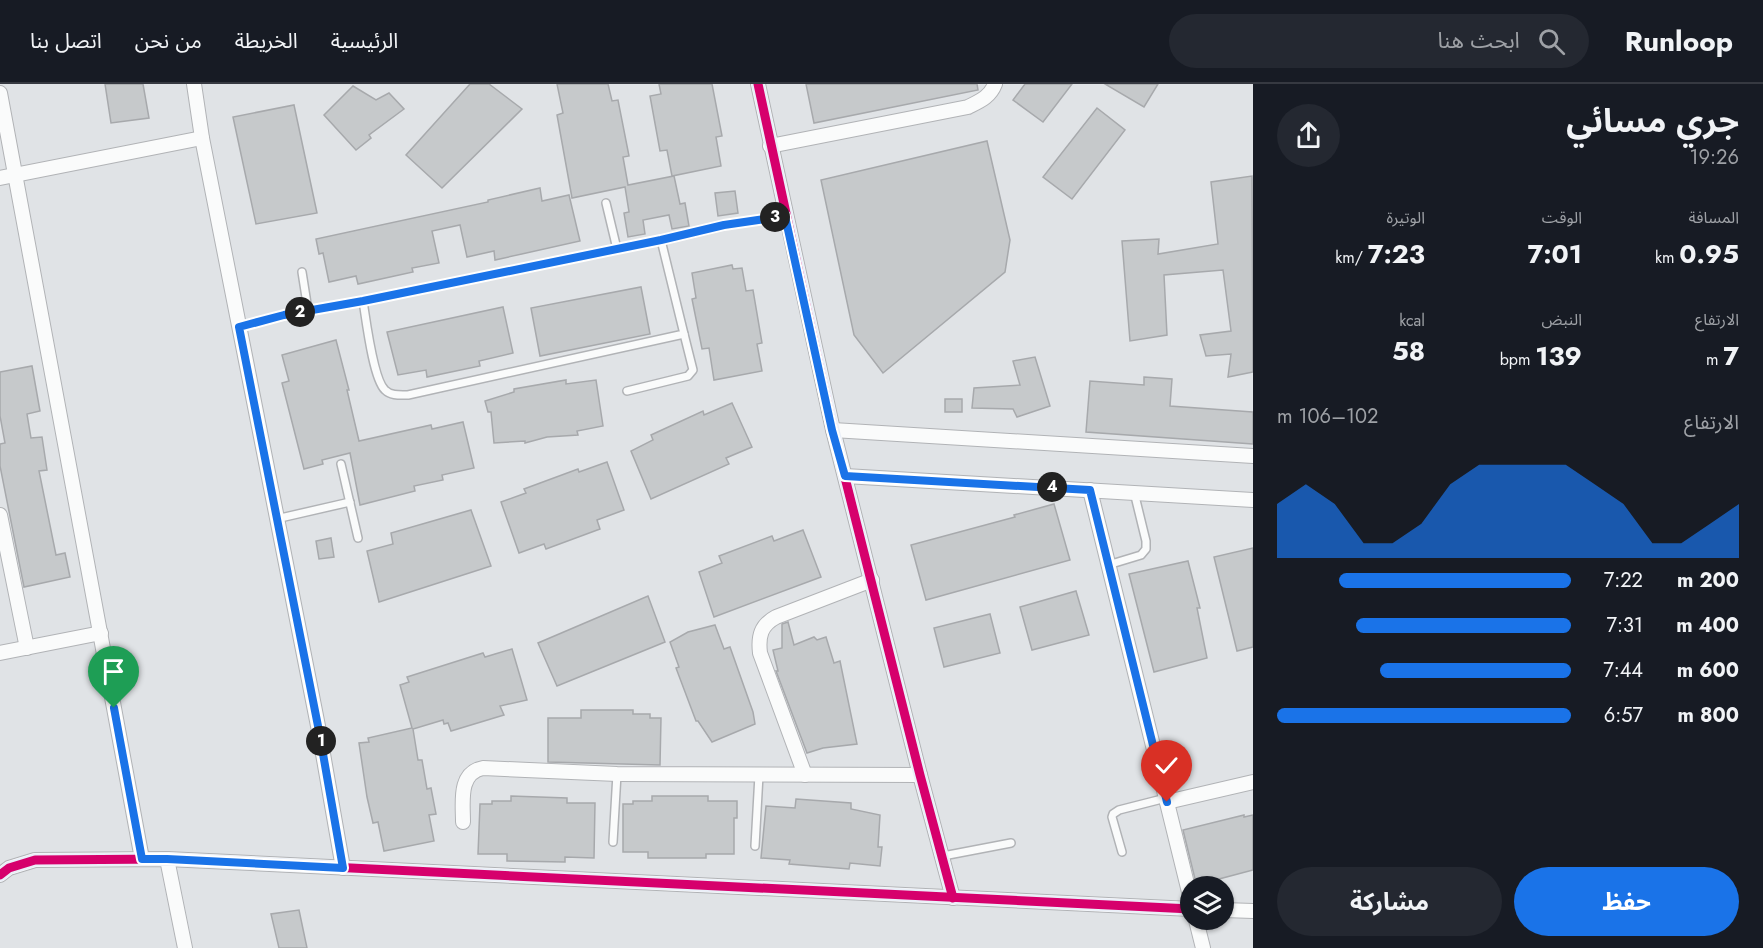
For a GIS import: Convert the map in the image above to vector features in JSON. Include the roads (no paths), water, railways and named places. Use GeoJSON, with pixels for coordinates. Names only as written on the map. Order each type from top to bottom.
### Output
{"type":"FeatureCollection","features":[{"type":"Feature","properties":{"kind":"street"},"geometry":{"type":"LineString","coordinates":[[194,84],[202,138],[319,731],[343,868]]}},
{"type":"Feature","properties":{"kind":"street"},"geometry":{"type":"LineString","coordinates":[[758,84],[832,430],[953,898]]}},
{"type":"Feature","properties":{"kind":"street"},"geometry":{"type":"LineString","coordinates":[[771,146],[968,107],[986,98],[995,84]]}},
{"type":"Feature","properties":{"kind":"street"},"geometry":{"type":"LineString","coordinates":[[0,93],[142,859]]}},
{"type":"Feature","properties":{"kind":"street"},"geometry":{"type":"LineString","coordinates":[[0,178],[202,138]]}},
{"type":"Feature","properties":{"kind":"street"},"geometry":{"type":"LineString","coordinates":[[832,430],[1253,456]]}},
{"type":"Feature","properties":{"kind":"street"},"geometry":{"type":"LineString","coordinates":[[845,476],[1253,500]]}},
{"type":"Feature","properties":{"kind":"street"},"geometry":{"type":"LineString","coordinates":[[1090,490],[1185,876]]}},
{"type":"Feature","properties":{"kind":"street"},"geometry":{"type":"LineString","coordinates":[[0,514],[27,648]]}},
{"type":"Feature","properties":{"kind":"street"},"geometry":{"type":"LineString","coordinates":[[805,775],[760,652],[759,637],[768,622],[776,617],[872,580]]}},
{"type":"Feature","properties":{"kind":"street"},"geometry":{"type":"LineString","coordinates":[[0,653],[101,633]]}},
{"type":"Feature","properties":{"kind":"street"},"geometry":{"type":"LineString","coordinates":[[462,822],[465,780],[478,769],[617,774],[920,775]]}},
{"type":"Feature","properties":{"kind":"street"},"geometry":{"type":"LineString","coordinates":[[1167,800],[1253,782]]}},
{"type":"Feature","properties":{"kind":"street"},"geometry":{"type":"LineString","coordinates":[[167,859],[186,948]]}},
{"type":"Feature","properties":{"kind":"street"},"geometry":{"type":"LineString","coordinates":[[0,875],[9,867],[35,860],[167,859],[1180,908]]}},
{"type":"Feature","properties":{"kind":"street"},"geometry":{"type":"LineString","coordinates":[[1234,910],[1253,911]]}},
{"type":"Feature","properties":{"kind":"street"},"geometry":{"type":"LineString","coordinates":[[1198,930],[1203,948]]}},
{"type":"Feature","properties":{"kind":"lane"},"geometry":{"type":"LineString","coordinates":[[606,203],[617,249]]}},
{"type":"Feature","properties":{"kind":"lane"},"geometry":{"type":"LineString","coordinates":[[239,327],[308,310],[363,301],[724,225],[785,216]]}},
{"type":"Feature","properties":{"kind":"lane"},"geometry":{"type":"LineString","coordinates":[[627,391],[688,376],[693,370],[661,240]]}},
{"type":"Feature","properties":{"kind":"lane"},"geometry":{"type":"LineString","coordinates":[[302,272],[308,310]]}},
{"type":"Feature","properties":{"kind":"lane"},"geometry":{"type":"LineString","coordinates":[[363,301],[378,381],[383,389],[396,395],[408,395],[684,334]]}},
{"type":"Feature","properties":{"kind":"lane"},"geometry":{"type":"LineString","coordinates":[[341,464],[358,538]]}},
{"type":"Feature","properties":{"kind":"lane"},"geometry":{"type":"LineString","coordinates":[[1108,565],[1141,555],[1146,549],[1134,492]]}},
{"type":"Feature","properties":{"kind":"lane"},"geometry":{"type":"LineString","coordinates":[[276,519],[350,502]]}},
{"type":"Feature","properties":{"kind":"lane"},"geometry":{"type":"LineString","coordinates":[[613,842],[617,774]]}},
{"type":"Feature","properties":{"kind":"lane"},"geometry":{"type":"LineString","coordinates":[[755,846],[759,775]]}},
{"type":"Feature","properties":{"kind":"lane"},"geometry":{"type":"LineString","coordinates":[[1122,852],[1113,814],[1119,810],[1167,800]]}},
{"type":"Feature","properties":{"kind":"lane"},"geometry":{"type":"LineString","coordinates":[[942,856],[1011,843]]}}]}
